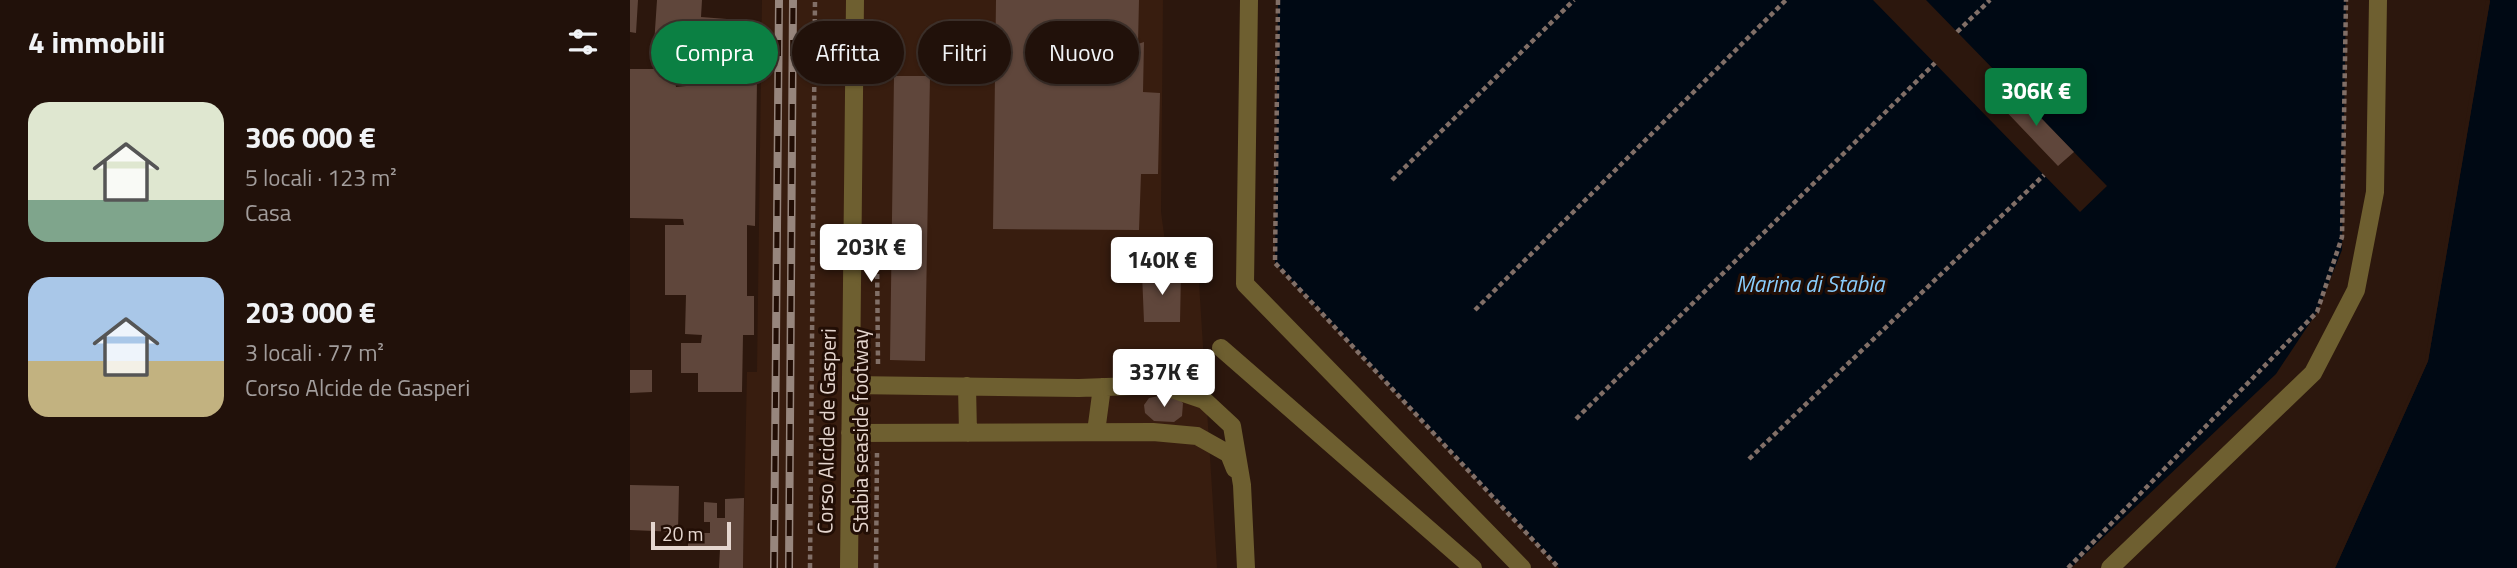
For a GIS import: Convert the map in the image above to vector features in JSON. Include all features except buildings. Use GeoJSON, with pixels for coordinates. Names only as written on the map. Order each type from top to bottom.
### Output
{"type":"FeatureCollection","features":[{"type":"Feature","properties":{"kind":"street","name":"Corso Alcide de Gasperi"},"geometry":{"type":"LineString","coordinates":[[849,568],[855,0]]}},
{"type":"Feature","properties":{"kind":"street"},"geometry":{"type":"LineString","coordinates":[[1250,0],[1245,284],[1522,568]]}},
{"type":"Feature","properties":{"kind":"street"},"geometry":{"type":"LineString","coordinates":[[2110,568],[2312,373],[2356,290],[2375,192],[2378,0]]}},
{"type":"Feature","properties":{"kind":"street"},"geometry":{"type":"LineString","coordinates":[[1221,348],[1473,568]]}},
{"type":"Feature","properties":{"kind":"street"},"geometry":{"type":"LineString","coordinates":[[850,385],[1160,385],[1204,400],[1232,426],[1242,485],[1246,568]]}},
{"type":"Feature","properties":{"kind":"street"},"geometry":{"type":"LineString","coordinates":[[967,386],[968,433]]}},
{"type":"Feature","properties":{"kind":"street"},"geometry":{"type":"LineString","coordinates":[[1096,432],[1102,387]]}},
{"type":"Feature","properties":{"kind":"street"},"geometry":{"type":"LineString","coordinates":[[850,433],[1153,432],[1197,436],[1228,454],[1242,485]]}},
{"type":"Feature","properties":{"kind":"path"},"geometry":{"type":"LineString","coordinates":[[810,568],[815,0]]}},
{"type":"Feature","properties":{"kind":"path"},"geometry":{"type":"LineString","coordinates":[[1278,0],[1275,263],[1559,568]]}},
{"type":"Feature","properties":{"kind":"path"},"geometry":{"type":"LineString","coordinates":[[1392,180],[1574,0]]}},
{"type":"Feature","properties":{"kind":"path"},"geometry":{"type":"LineString","coordinates":[[1475,310],[1786,0]]}},
{"type":"Feature","properties":{"kind":"path"},"geometry":{"type":"LineString","coordinates":[[1957,32],[1990,0]]}},
{"type":"Feature","properties":{"kind":"path"},"geometry":{"type":"LineString","coordinates":[[2068,568],[2317,312],[2342,237],[2346,0]]}},
{"type":"Feature","properties":{"kind":"path"},"geometry":{"type":"LineString","coordinates":[[1576,419],[1935,63]]}},
{"type":"Feature","properties":{"kind":"path"},"geometry":{"type":"LineString","coordinates":[[1749,459],[2044,175]]}},
{"type":"Feature","properties":{"kind":"path","name":"Stabia seaside footway"},"geometry":{"type":"LineString","coordinates":[[877,252],[878,385]]}},
{"type":"Feature","properties":{"kind":"path","name":"Stabia seaside footway"},"geometry":{"type":"LineString","coordinates":[[876,568],[878,433]]}},
{"type":"Feature","properties":{"kind":"shaded area"},"geometry":{"type":"Polygon","coordinates":[[[762,0],[1163,0],[1161,212],[1168,264],[1198,267],[1217,568],[743,568],[747,372],[757,372],[761,84],[778,84],[778,21],[762,21],[762,0]]]}},
{"type":"Feature","properties":{"kind":"water","name":"Marina di Stabia"},"geometry":{"type":"Polygon","coordinates":[[[1278,0],[2346,0],[2342,250],[2317,312],[2276,374],[2071,568],[1559,568],[1275,263],[1278,0]]]}},
{"type":"Feature","properties":{"kind":"water"},"geometry":{"type":"Polygon","coordinates":[[[2490,0],[2517,0],[2517,568],[2335,568],[2428,361],[2490,0]]]}},
{"type":"Feature","properties":{"kind":"pier"},"geometry":{"type":"Polygon","coordinates":[[[1873,0],[1926,0],[2107,186],[2080,212],[1873,0]]]}},
{"type":"Feature","properties":{"kind":"pier"},"geometry":{"type":"Polygon","coordinates":[[[2486,0],[2490,1],[2428,361],[2335,568],[2332,568],[2425,360],[2486,0]]]}},
{"type":"Feature","properties":{"kind":"railway"},"geometry":{"type":"LineString","coordinates":[[774,568],[779,0]]}},
{"type":"Feature","properties":{"kind":"railway"},"geometry":{"type":"LineString","coordinates":[[789,568],[793,0]]}}]}
